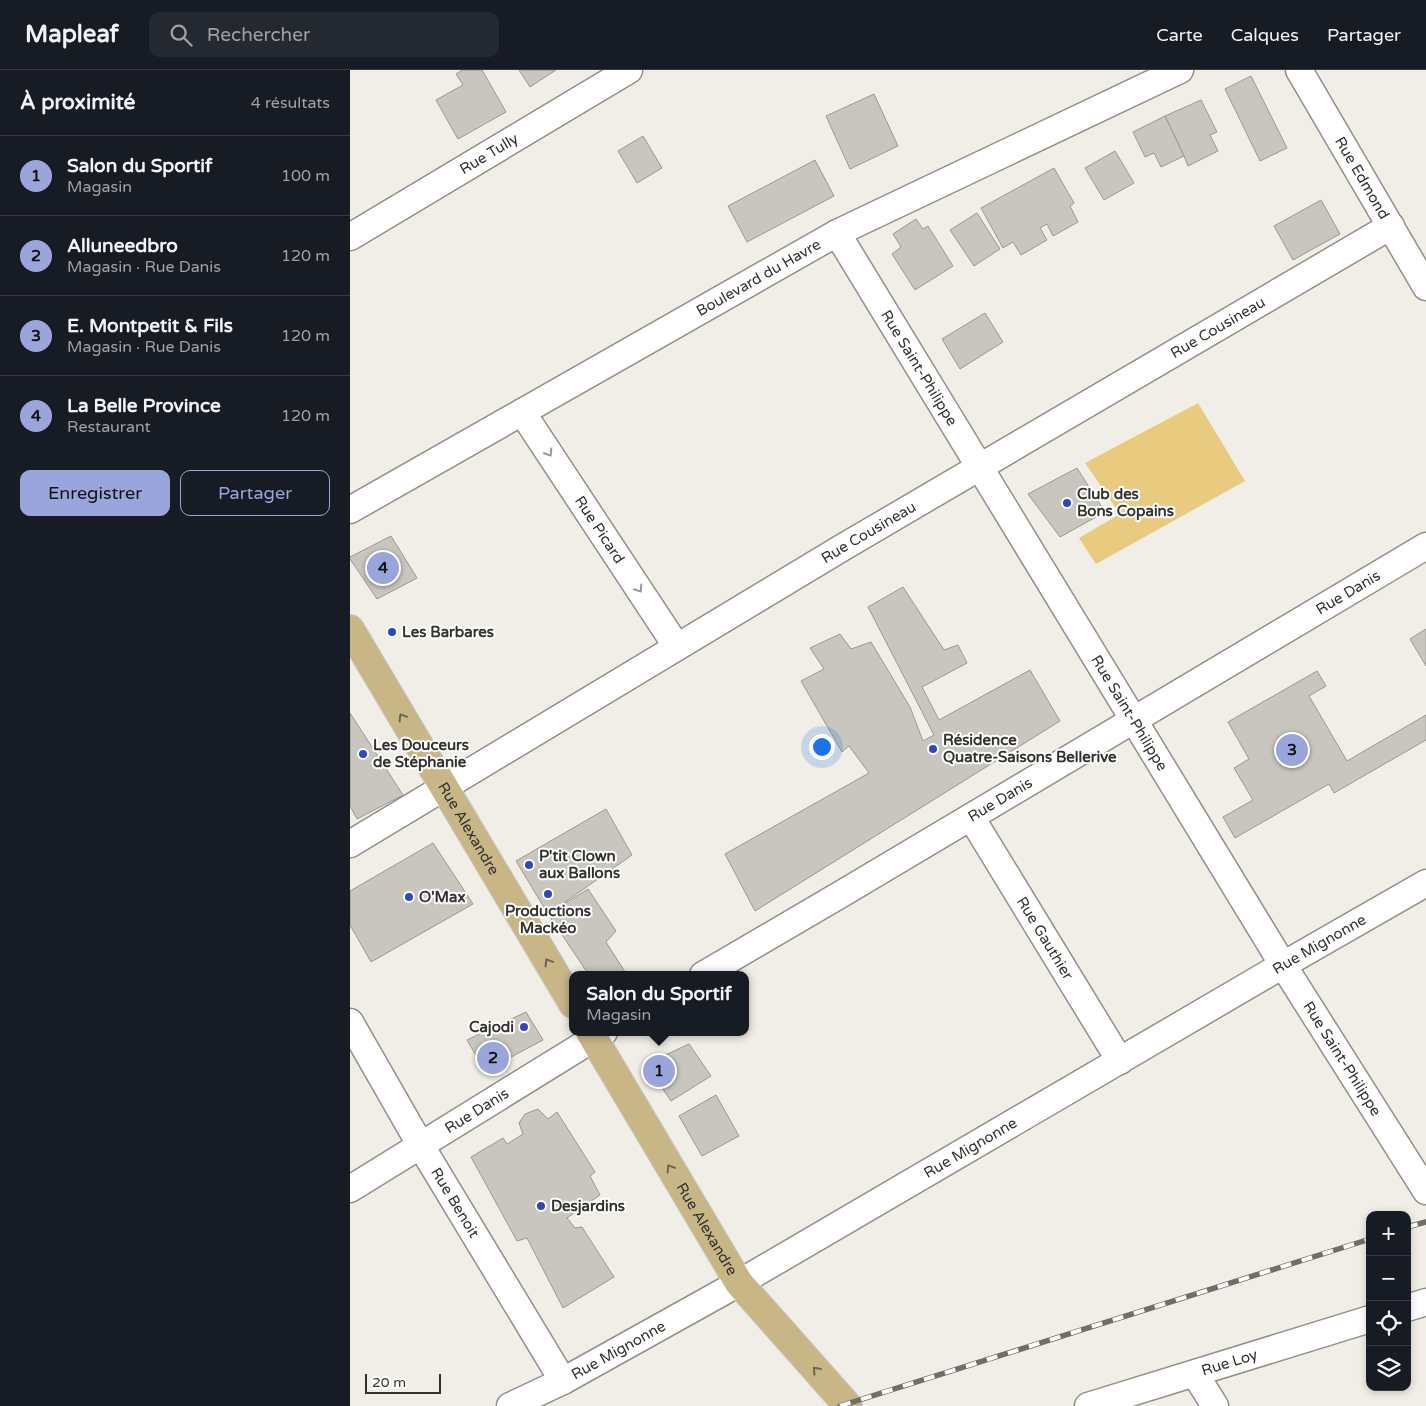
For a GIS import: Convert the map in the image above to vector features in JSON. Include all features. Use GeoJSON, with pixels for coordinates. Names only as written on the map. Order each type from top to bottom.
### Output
{"type":"FeatureCollection","features":[{"type":"Feature","properties":{"kind":"main road","name":"Rue Alexandre"},"geometry":{"type":"LineString","coordinates":[[350,629],[569,997]]}},
{"type":"Feature","properties":{"kind":"main road","name":"Rue Alexandre"},"geometry":{"type":"LineString","coordinates":[[596,1036],[739,1283],[848,1406]]}},
{"type":"Feature","properties":{"kind":"street","name":"Rue Tully"},"geometry":{"type":"LineString","coordinates":[[350,237],[629,70]]}},
{"type":"Feature","properties":{"kind":"street","name":"Boulevard du Havre"},"geometry":{"type":"LineString","coordinates":[[350,510],[837,233],[1180,70]]}},
{"type":"Feature","properties":{"kind":"street","name":"Rue Edmond"},"geometry":{"type":"LineString","coordinates":[[1299,70],[1426,286]]}},
{"type":"Feature","properties":{"kind":"street","name":"Rue Cousineau"},"geometry":{"type":"LineString","coordinates":[[350,844],[845,546],[1391,226]]}},
{"type":"Feature","properties":{"kind":"street","name":"Rue Saint-Philippe"},"geometry":{"type":"LineString","coordinates":[[837,233],[1283,966],[1426,1191]]}},
{"type":"Feature","properties":{"kind":"street","name":"Rue Picard"},"geometry":{"type":"LineString","coordinates":[[522,412],[677,647]]}},
{"type":"Feature","properties":{"kind":"street","name":"Rue Danis"},"geometry":{"type":"LineString","coordinates":[[710,971],[843,894],[1426,546]]}},
{"type":"Feature","properties":{"kind":"street","name":"Rue Gauthier"},"geometry":{"type":"LineString","coordinates":[[971,817],[1120,1061]]}},
{"type":"Feature","properties":{"kind":"street","name":"Rue Mignonne"},"geometry":{"type":"LineString","coordinates":[[510,1406],[563,1381],[739,1283],[1426,883]]}},
{"type":"Feature","properties":{"kind":"street","name":"Rue Benoit"},"geometry":{"type":"LineString","coordinates":[[350,1022],[421,1146],[563,1381]]}},
{"type":"Feature","properties":{"kind":"street","name":"Rue Danis"},"geometry":{"type":"LineString","coordinates":[[350,1189],[421,1146],[592,1036]]}},
{"type":"Feature","properties":{"kind":"street"},"geometry":{"type":"LineString","coordinates":[[1411,1307],[1426,1302]]}},
{"type":"Feature","properties":{"kind":"street","name":"Rue Loy"},"geometry":{"type":"LineString","coordinates":[[1088,1406],[1366,1320]]}},
{"type":"Feature","properties":{"kind":"street"},"geometry":{"type":"LineString","coordinates":[[1195,1374],[1215,1406]]}},
{"type":"Feature","properties":{"kind":"shaded area"},"geometry":{"type":"Polygon","coordinates":[[[1198,403],[1245,481],[1096,564],[1079,538],[1120,514],[1085,463],[1198,403]]]}},
{"type":"Feature","properties":{"kind":"building"},"geometry":{"type":"Polygon","coordinates":[[[462,70],[482,70],[506,112],[458,139],[436,100],[463,85],[456,74],[462,70]]]}},
{"type":"Feature","properties":{"kind":"building"},"geometry":{"type":"Polygon","coordinates":[[[519,70],[556,70],[530,87],[519,70]]]}},
{"type":"Feature","properties":{"kind":"building"},"geometry":{"type":"Polygon","coordinates":[[[1251,76],[1287,148],[1260,161],[1225,89],[1251,76]]]}},
{"type":"Feature","properties":{"kind":"building"},"geometry":{"type":"Polygon","coordinates":[[[874,94],[898,146],[850,169],[826,116],[874,94]]]}},
{"type":"Feature","properties":{"kind":"building"},"geometry":{"type":"Polygon","coordinates":[[[1201,100],[1217,132],[1210,135],[1218,151],[1188,166],[1165,116],[1201,100]]]}},
{"type":"Feature","properties":{"kind":"building"},"geometry":{"type":"Polygon","coordinates":[[[1165,116],[1184,156],[1161,167],[1154,153],[1145,157],[1133,132],[1165,116]]]}},
{"type":"Feature","properties":{"kind":"building"},"geometry":{"type":"Polygon","coordinates":[[[643,136],[662,168],[637,183],[618,151],[643,136]]]}},
{"type":"Feature","properties":{"kind":"building"},"geometry":{"type":"Polygon","coordinates":[[[1115,151],[1134,183],[1104,200],[1085,168],[1115,151]]]}},
{"type":"Feature","properties":{"kind":"building"},"geometry":{"type":"Polygon","coordinates":[[[815,160],[834,196],[747,242],[728,206],[815,160]]]}},
{"type":"Feature","properties":{"kind":"building"},"geometry":{"type":"Polygon","coordinates":[[[1054,168],[1074,203],[1070,206],[1078,222],[1053,236],[1047,224],[1040,228],[1047,240],[1021,255],[1013,242],[1003,248],[981,208],[1054,168]]]}},
{"type":"Feature","properties":{"kind":"building"},"geometry":{"type":"Polygon","coordinates":[[[1321,200],[1340,234],[1293,260],[1274,226],[1321,200]]]}},
{"type":"Feature","properties":{"kind":"building"},"geometry":{"type":"Polygon","coordinates":[[[977,213],[1000,249],[974,266],[950,230],[977,213]]]}},
{"type":"Feature","properties":{"kind":"building"},"geometry":{"type":"Polygon","coordinates":[[[916,219],[923,229],[928,226],[953,266],[915,290],[892,254],[901,247],[893,234],[916,219]]]}},
{"type":"Feature","properties":{"kind":"building"},"geometry":{"type":"Polygon","coordinates":[[[985,313],[1003,342],[960,369],[942,339],[985,313]]]}},
{"type":"Feature","properties":{"kind":"building","name":"Club des Bons Copains"},"geometry":{"type":"Polygon","coordinates":[[[1077,468],[1105,512],[1060,537],[1028,494],[1077,468]]]}},
{"type":"Feature","properties":{"kind":"building"},"geometry":{"type":"Polygon","coordinates":[[[391,536],[417,578],[377,599],[350,557],[391,536]]]}},
{"type":"Feature","properties":{"kind":"building","name":"Résidence Quatre-Saisons Bellerive"},"geometry":{"type":"Polygon","coordinates":[[[903,587],[944,650],[958,645],[967,663],[922,687],[939,720],[1030,670],[1060,721],[755,911],[725,854],[869,773],[849,746],[842,752],[801,681],[824,669],[810,648],[840,634],[851,649],[871,642],[910,707],[923,741],[934,735],[868,607],[903,587]]]}},
{"type":"Feature","properties":{"kind":"building"},"geometry":{"type":"Polygon","coordinates":[[[1426,629],[1426,666],[1410,639],[1426,629]]]}},
{"type":"Feature","properties":{"kind":"building"},"geometry":{"type":"Polygon","coordinates":[[[1317,671],[1326,686],[1309,696],[1347,761],[1426,715],[1426,740],[1334,793],[1329,784],[1235,838],[1223,817],[1253,800],[1234,768],[1249,759],[1228,722],[1317,671]]]}},
{"type":"Feature","properties":{"kind":"building","name":"Les Douceurs de Stéphanie"},"geometry":{"type":"Polygon","coordinates":[[[350,713],[403,795],[357,819],[350,806],[350,713]]]}},
{"type":"Feature","properties":{"kind":"building"},"geometry":{"type":"Polygon","coordinates":[[[606,809],[632,855],[548,914],[516,861],[606,809]]]}},
{"type":"Feature","properties":{"kind":"building","name":"O'Max"},"geometry":{"type":"Polygon","coordinates":[[[433,843],[473,904],[371,962],[350,925],[350,891],[433,843]]]}},
{"type":"Feature","properties":{"kind":"building"},"geometry":{"type":"Polygon","coordinates":[[[588,889],[616,931],[606,942],[624,971],[586,971],[548,914],[588,889]]]}},
{"type":"Feature","properties":{"kind":"building"},"geometry":{"type":"Polygon","coordinates":[[[526,1012],[543,1040],[485,1071],[467,1040],[526,1012]]]}},
{"type":"Feature","properties":{"kind":"building"},"geometry":{"type":"Polygon","coordinates":[[[689,1044],[711,1076],[671,1101],[646,1064],[689,1044]]]}},
{"type":"Feature","properties":{"kind":"building"},"geometry":{"type":"Polygon","coordinates":[[[716,1095],[739,1136],[702,1156],[679,1116],[716,1095]]]}},
{"type":"Feature","properties":{"kind":"building","name":"Desjardins"},"geometry":{"type":"Polygon","coordinates":[[[538,1109],[548,1119],[557,1112],[595,1172],[590,1176],[600,1195],[567,1218],[575,1228],[582,1227],[614,1277],[563,1308],[527,1238],[517,1241],[471,1157],[503,1138],[507,1144],[523,1134],[519,1123],[525,1114],[538,1109]]]}},
{"type":"Feature","properties":{"kind":"railway"},"geometry":{"type":"LineString","coordinates":[[1411,1226],[1426,1222]]}},
{"type":"Feature","properties":{"kind":"railway"},"geometry":{"type":"LineString","coordinates":[[840,1406],[1366,1240]]}},
{"type":"Feature","properties":{"kind":"place","name":"Club des Bons Copains"},"geometry":{"type":"Point","coordinates":[1067,503]}},
{"type":"Feature","properties":{"kind":"place","name":"La Belle Province"},"geometry":{"type":"Point","coordinates":[383,568]}},
{"type":"Feature","properties":{"kind":"place","name":"Les Barbares"},"geometry":{"type":"Point","coordinates":[392,632]}},
{"type":"Feature","properties":{"kind":"place","name":"Résidence Quatre-Saisons Bellerive"},"geometry":{"type":"Point","coordinates":[933,749]}},
{"type":"Feature","properties":{"kind":"place","name":"E. Montpetit & Fils"},"geometry":{"type":"Point","coordinates":[1292,750]}},
{"type":"Feature","properties":{"kind":"place","name":"Les Douceurs de Stéphanie"},"geometry":{"type":"Point","coordinates":[363,754]}},
{"type":"Feature","properties":{"kind":"place","name":"P'tit Clown aux Ballons"},"geometry":{"type":"Point","coordinates":[529,865]}},
{"type":"Feature","properties":{"kind":"place","name":"Productions Mackéo"},"geometry":{"type":"Point","coordinates":[548,894]}},
{"type":"Feature","properties":{"kind":"place","name":"O'Max"},"geometry":{"type":"Point","coordinates":[409,897]}},
{"type":"Feature","properties":{"kind":"place","name":"Cajodi"},"geometry":{"type":"Point","coordinates":[524,1027]}},
{"type":"Feature","properties":{"kind":"place","name":"Alluneedbro"},"geometry":{"type":"Point","coordinates":[493,1058]}},
{"type":"Feature","properties":{"kind":"place","name":"Salon du Sportif"},"geometry":{"type":"Point","coordinates":[659,1071]}},
{"type":"Feature","properties":{"kind":"place","name":"Desjardins"},"geometry":{"type":"Point","coordinates":[541,1206]}}]}
